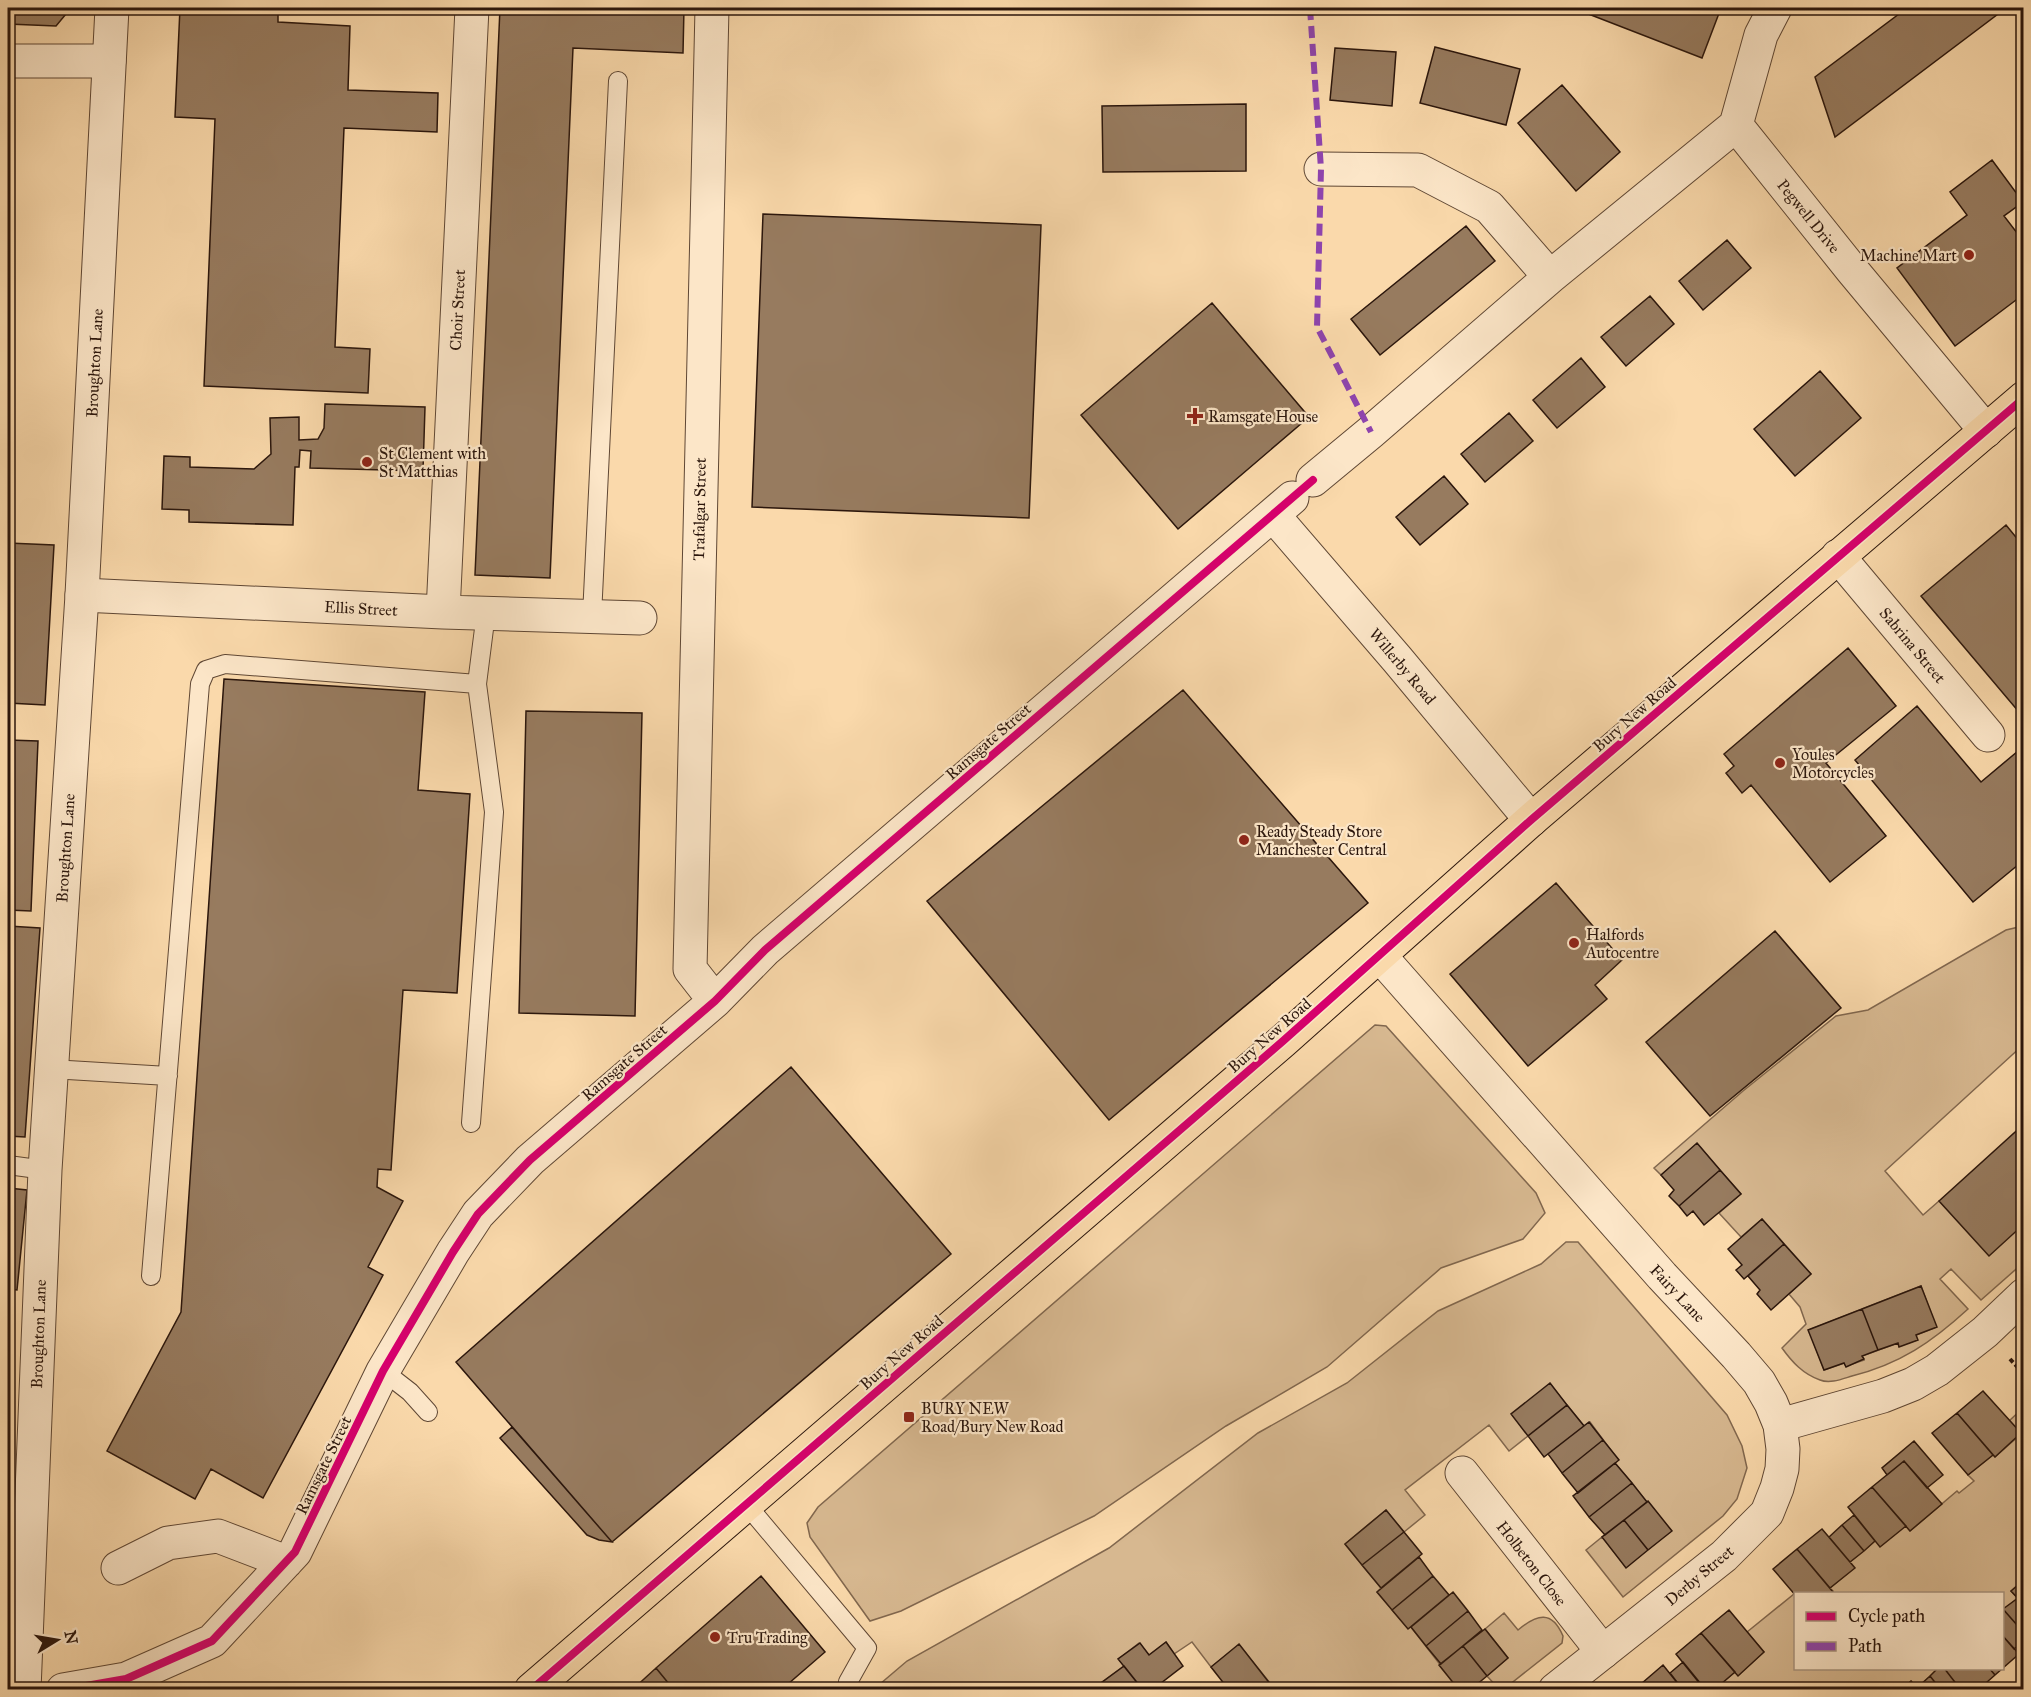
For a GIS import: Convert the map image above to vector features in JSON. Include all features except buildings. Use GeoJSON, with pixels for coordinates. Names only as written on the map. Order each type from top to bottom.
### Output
{"type":"FeatureCollection","features":[{"type":"Feature","properties":{"kind":"highway","name":"Bury New Road"},"geometry":{"type":"LineString","coordinates":[[531,1689],[1380,956],[1531,820],[2024,398]]}},
{"type":"Feature","properties":{"kind":"street","name":"Broughton Lane"},"geometry":{"type":"LineString","coordinates":[[24,1689],[45,1170],[82,595],[112,8]]}},
{"type":"Feature","properties":{"kind":"street","name":"Choir Street"},"geometry":{"type":"LineString","coordinates":[[443,612],[472,8]]}},
{"type":"Feature","properties":{"kind":"street","name":"Trafalgar Street"},"geometry":{"type":"LineString","coordinates":[[712,8],[690,969],[715,1001]]}},
{"type":"Feature","properties":{"kind":"street"},"geometry":{"type":"LineString","coordinates":[[1736,125],[1761,35],[1775,8]]}},
{"type":"Feature","properties":{"kind":"street"},"geometry":{"type":"LineString","coordinates":[[8,61],[109,61]]}},
{"type":"Feature","properties":{"kind":"street","name":"Ramsgate Street"},"geometry":{"type":"LineString","coordinates":[[63,1689],[126,1679],[212,1641],[295,1552],[383,1371],[453,1252],[478,1214],[530,1160],[715,1001],[765,950],[1292,497],[1550,277],[1736,125]]}},
{"type":"Feature","properties":{"kind":"street","name":"Pegwell Drive"},"geometry":{"type":"LineString","coordinates":[[1736,125],[1852,270],[1986,430]]}},
{"type":"Feature","properties":{"kind":"street"},"geometry":{"type":"LineString","coordinates":[[1321,169],[1418,170],[1489,207],[1550,277]]}},
{"type":"Feature","properties":{"kind":"street","name":"Willerby Road"},"geometry":{"type":"LineString","coordinates":[[1292,497],[1405,668],[1531,820]]}},
{"type":"Feature","properties":{"kind":"street","name":"Sabrina Street"},"geometry":{"type":"LineString","coordinates":[[1838,556],[1988,735]]}},
{"type":"Feature","properties":{"kind":"street","name":"Ellis Street"},"geometry":{"type":"LineString","coordinates":[[82,595],[443,612],[640,618]]}},
{"type":"Feature","properties":{"kind":"street","name":"Fairy Lane"},"geometry":{"type":"LineString","coordinates":[[1380,956],[1662,1276],[1736,1355],[1759,1382],[1772,1403],[1780,1425]]}},
{"type":"Feature","properties":{"kind":"street"},"geometry":{"type":"LineString","coordinates":[[1780,1425],[1883,1396],[1912,1384],[1937,1370],[1985,1332],[2024,1295]]}},
{"type":"Feature","properties":{"kind":"street","name":"Derby Street"},"geometry":{"type":"LineString","coordinates":[[1555,1689],[1724,1556],[1767,1512],[1778,1488],[1782,1469],[1783,1449],[1780,1425]]}},
{"type":"Feature","properties":{"kind":"street","name":"Holbeton Close"},"geometry":{"type":"LineString","coordinates":[[1462,1473],[1603,1652]]}},
{"type":"Feature","properties":{"kind":"street"},"geometry":{"type":"LineString","coordinates":[[117,1568],[168,1543],[218,1536],[286,1562]]}},
{"type":"Feature","properties":{"kind":"lane"},"geometry":{"type":"LineString","coordinates":[[592,616],[618,81]]}},
{"type":"Feature","properties":{"kind":"lane"},"geometry":{"type":"LineString","coordinates":[[471,1123],[494,812],[477,684],[486,613]]}},
{"type":"Feature","properties":{"kind":"lane"},"geometry":{"type":"LineString","coordinates":[[151,1276],[200,684],[206,670],[225,664],[477,684]]}},
{"type":"Feature","properties":{"kind":"lane"},"geometry":{"type":"LineString","coordinates":[[51,1069],[168,1076]]}},
{"type":"Feature","properties":{"kind":"lane"},"geometry":{"type":"LineString","coordinates":[[8,1165],[45,1170]]}},
{"type":"Feature","properties":{"kind":"lane"},"geometry":{"type":"LineString","coordinates":[[383,1371],[410,1392],[429,1412]]}},
{"type":"Feature","properties":{"kind":"lane"},"geometry":{"type":"LineString","coordinates":[[746,1504],[867,1648],[848,1682]]}},
{"type":"Feature","properties":{"kind":"shaded area"},"geometry":{"type":"Polygon","coordinates":[[[2023,926],[2023,1045],[1885,1171],[1923,1215],[1939,1201],[2023,1224],[2023,1263],[1981,1300],[1951,1269],[1940,1279],[1968,1309],[1941,1332],[1900,1358],[1869,1371],[1832,1381],[1814,1377],[1798,1367],[1782,1348],[1806,1324],[1800,1307],[1789,1294],[1811,1274],[1762,1219],[1741,1237],[1719,1213],[1741,1194],[1697,1144],[1661,1175],[1654,1168],[1743,1091],[1836,1016],[1868,1010],[2006,930],[2023,926]],[[1921,1286],[1809,1330],[1824,1370],[1844,1363],[1846,1366],[1864,1360],[1862,1356],[1898,1343],[1899,1346],[1917,1340],[1916,1335],[1936,1327],[1921,1286]]]}},
{"type":"Feature","properties":{"kind":"shaded area"},"geometry":{"type":"Polygon","coordinates":[[[1375,1025],[1386,1026],[1536,1193],[1545,1213],[1523,1239],[1441,1268],[1327,1367],[1226,1426],[1094,1516],[901,1611],[870,1621],[810,1537],[807,1523],[818,1507],[1375,1025]]]}},
{"type":"Feature","properties":{"kind":"shaded area"},"geometry":{"type":"Polygon","coordinates":[[[1566,1242],[1578,1242],[1727,1415],[1742,1446],[1747,1468],[1737,1499],[1723,1516],[1623,1597],[1586,1550],[1602,1537],[1626,1567],[1671,1531],[1615,1463],[1618,1460],[1590,1422],[1584,1426],[1550,1384],[1528,1436],[1509,1451],[1489,1425],[1405,1490],[1425,1515],[1404,1532],[1386,1510],[1345,1544],[1381,1588],[1377,1592],[1408,1628],[1411,1627],[1459,1689],[1275,1689],[1239,1645],[1211,1667],[1192,1642],[1174,1654],[1166,1642],[1149,1655],[1139,1643],[1119,1659],[1124,1666],[1101,1683],[1105,1688],[1103,1689],[873,1690],[907,1661],[1109,1548],[1258,1433],[1347,1383],[1438,1311],[1541,1264],[1566,1242]]]}},
{"type":"Feature","properties":{"kind":"shaded area"},"geometry":{"type":"Polygon","coordinates":[[[2023,1408],[2023,1580],[2011,1591],[2018,1598],[2004,1609],[2004,1592],[1832,1592],[1830,1588],[1854,1568],[1850,1562],[1875,1541],[1906,1526],[1910,1531],[1957,1491],[1959,1493],[1974,1481],[1968,1475],[1993,1455],[1995,1457],[2021,1434],[2009,1421],[2023,1408]]]}},
{"type":"Feature","properties":{"kind":"shaded area"},"geometry":{"type":"Polygon","coordinates":[[[1794,1594],[1794,1670],[1937,1670],[1917,1688],[1911,1681],[1901,1690],[1714,1690],[1735,1672],[1738,1675],[1764,1652],[1747,1632],[1794,1594]]]}},
{"type":"Feature","properties":{"kind":"shaded area"},"geometry":{"type":"Polygon","coordinates":[[[1504,1613],[1518,1630],[1538,1618],[1549,1618],[1563,1636],[1562,1643],[1504,1689],[1499,1689],[1487,1676],[1508,1658],[1485,1629],[1504,1613]]]}},
{"type":"Feature","properties":{"kind":"marked path"},"geometry":{"type":"LineString","coordinates":[[1310,8],[1321,169],[1317,327],[1371,432]]}},
{"type":"Feature","properties":{"kind":"cycle path"},"geometry":{"type":"LineString","coordinates":[[531,1690],[1283,1041],[1531,820],[2024,398]]}},
{"type":"Feature","properties":{"kind":"cycle path"},"geometry":{"type":"LineString","coordinates":[[63,1690],[126,1679],[212,1641],[295,1552],[383,1371],[478,1214],[530,1160],[715,1001],[765,950],[1313,480]]}},
{"type":"Feature","properties":{"kind":"place","name":"Machine Mart"},"geometry":{"type":"Point","coordinates":[1969,255]}},
{"type":"Feature","properties":{"kind":"place","name":"Ramsgate House"},"geometry":{"type":"Point","coordinates":[1195,416]}},
{"type":"Feature","properties":{"kind":"place","name":"St Clement with St Matthias"},"geometry":{"type":"Point","coordinates":[367,462]}},
{"type":"Feature","properties":{"kind":"place","name":"Youles Motorcycles"},"geometry":{"type":"Point","coordinates":[1780,763]}},
{"type":"Feature","properties":{"kind":"place","name":"Ready Steady Store Manchester Central"},"geometry":{"type":"Point","coordinates":[1244,840]}},
{"type":"Feature","properties":{"kind":"place","name":"Halfords Autocentre"},"geometry":{"type":"Point","coordinates":[1574,943]}},
{"type":"Feature","properties":{"kind":"place","name":"BURY NEW Road/Bury New Road"},"geometry":{"type":"Point","coordinates":[909,1417]}},
{"type":"Feature","properties":{"kind":"place","name":"Tru Trading"},"geometry":{"type":"Point","coordinates":[715,1637]}}]}
